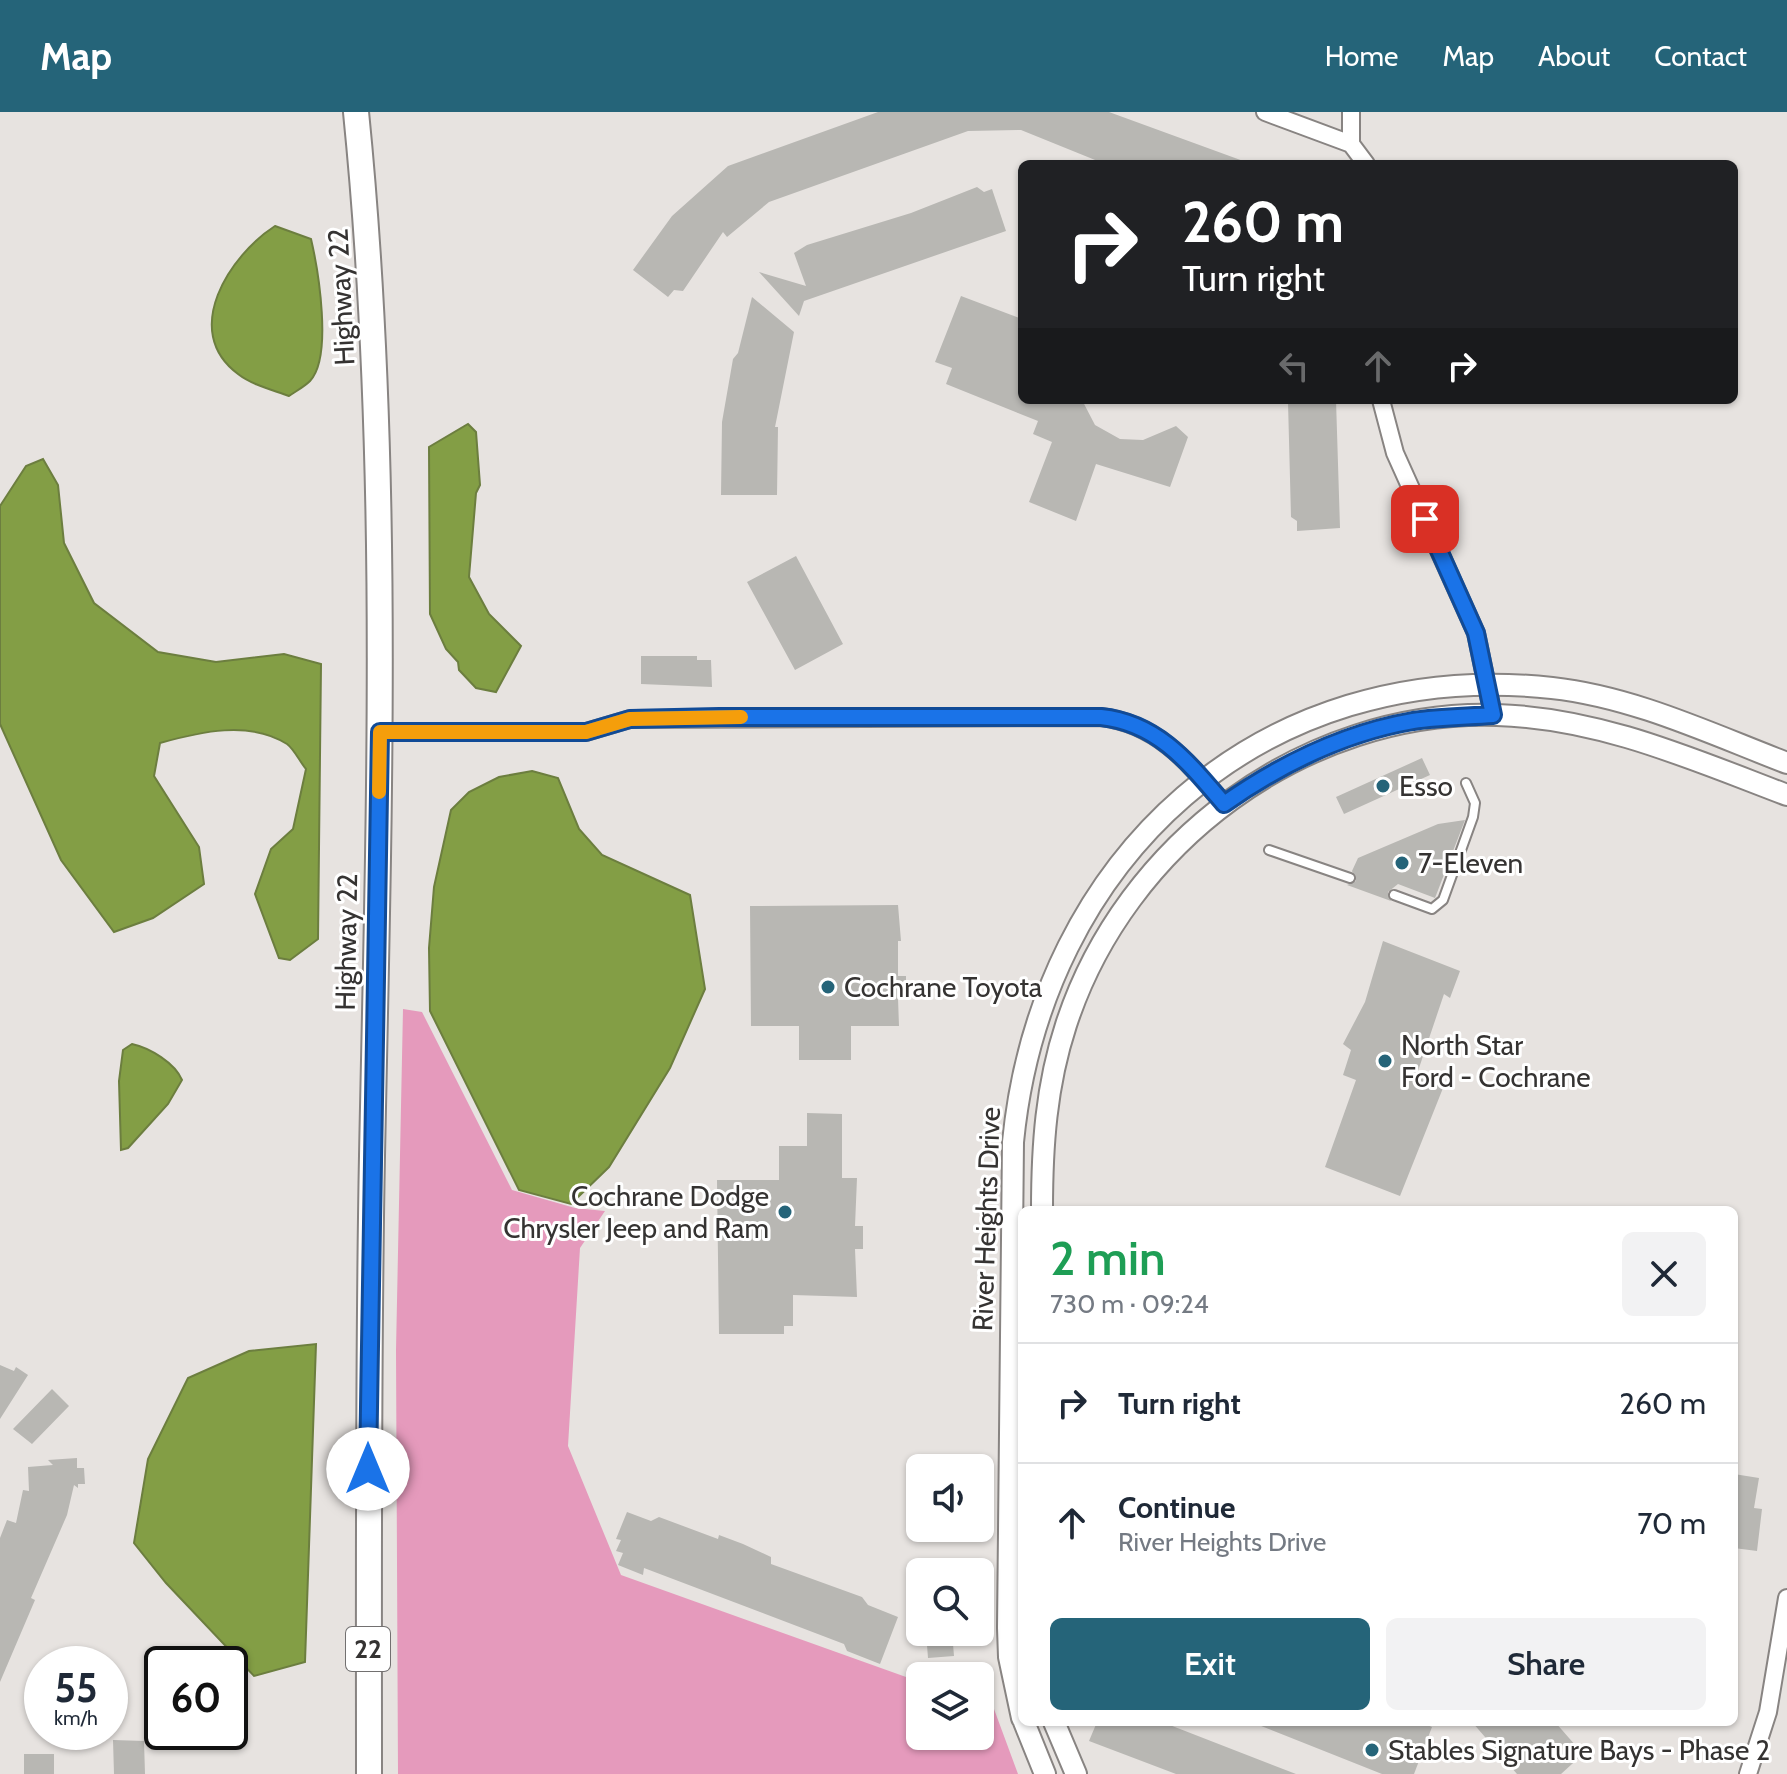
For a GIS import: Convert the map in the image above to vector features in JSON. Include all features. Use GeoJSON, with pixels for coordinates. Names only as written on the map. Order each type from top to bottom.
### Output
{"type":"FeatureCollection","features":[{"type":"Feature","properties":{"kind":"main road","name":"Highway 22"},"geometry":{"type":"LineString","coordinates":[[356,112],[376,366],[381,552],[368,1374],[369,1774]]}},
{"type":"Feature","properties":{"kind":"street"},"geometry":{"type":"LineString","coordinates":[[1265,112],[1351,144],[1363,160]]}},
{"type":"Feature","properties":{"kind":"street"},"geometry":{"type":"LineString","coordinates":[[1351,112],[1351,144]]}},
{"type":"Feature","properties":{"kind":"street"},"geometry":{"type":"LineString","coordinates":[[1382,404],[1395,453],[1476,633],[1493,715]]}},
{"type":"Feature","properties":{"kind":"street","name":"River Heights Drive"},"geometry":{"type":"LineString","coordinates":[[1018,1682],[1008,1642],[1015,1564],[1013,1142],[1021,1076],[1045,997],[1090,906],[1131,850],[1202,778],[1280,732],[1342,708],[1421,690],[1488,684],[1553,688],[1632,705],[1787,763]]}},
{"type":"Feature","properties":{"kind":"street","name":"River Heights Drive"},"geometry":{"type":"LineString","coordinates":[[1042,1206],[1042,1150],[1051,1077],[1077,995],[1111,929],[1159,864],[1224,804],[1286,765],[1364,732],[1415,721],[1493,715],[1550,719],[1614,732],[1787,795]]}},
{"type":"Feature","properties":{"kind":"street"},"geometry":{"type":"LineString","coordinates":[[586,732],[630,719],[1124,719],[1170,744],[1224,804]]}},
{"type":"Feature","properties":{"kind":"street"},"geometry":{"type":"LineString","coordinates":[[1021,1076],[1051,1077]]}},
{"type":"Feature","properties":{"kind":"street"},"geometry":{"type":"LineString","coordinates":[[1748,1774],[1768,1712],[1787,1598]]}},
{"type":"Feature","properties":{"kind":"street","name":"River Heights Drive"},"geometry":{"type":"LineString","coordinates":[[1025,1726],[1045,1774]]}},
{"type":"Feature","properties":{"kind":"street"},"geometry":{"type":"LineString","coordinates":[[1056,1726],[1076,1774]]}},
{"type":"Feature","properties":{"kind":"lane"},"geometry":{"type":"LineString","coordinates":[[380,732],[586,732]]}},
{"type":"Feature","properties":{"kind":"lane"},"geometry":{"type":"LineString","coordinates":[[1394,895],[1432,909],[1443,900],[1473,817],[1475,803],[1466,783]]}},
{"type":"Feature","properties":{"kind":"lane"},"geometry":{"type":"LineString","coordinates":[[1269,850],[1350,878]]}},
{"type":"Feature","properties":{"kind":"shaded area"},"geometry":{"type":"Polygon","coordinates":[[[275,226],[311,239],[322,312],[321,353],[317,369],[310,381],[289,396],[238,374],[221,356],[213,337],[212,316],[228,274],[242,255],[275,226]]]}},
{"type":"Feature","properties":{"kind":"shaded area"},"geometry":{"type":"Polygon","coordinates":[[[468,424],[476,432],[480,485],[476,493],[469,577],[489,614],[521,646],[496,692],[476,688],[459,670],[458,662],[446,649],[430,614],[429,447],[468,424]]]}},
{"type":"Feature","properties":{"kind":"shaded area"},"geometry":{"type":"Polygon","coordinates":[[[43,459],[58,485],[64,543],[94,603],[158,652],[216,662],[284,654],[321,664],[318,939],[290,960],[279,958],[255,894],[271,849],[293,829],[306,769],[290,746],[273,737],[257,732],[224,730],[160,743],[154,776],[199,847],[204,884],[153,918],[114,932],[61,860],[0,724],[0,506],[26,466],[43,459]]]}},
{"type":"Feature","properties":{"kind":"shaded area"},"geometry":{"type":"Polygon","coordinates":[[[532,771],[558,778],[579,829],[602,855],[690,895],[705,989],[670,1068],[609,1167],[571,1204],[519,1190],[430,1011],[429,948],[434,887],[451,810],[469,792],[499,777],[532,771]]]}},
{"type":"Feature","properties":{"kind":"shaded area"},"geometry":{"type":"Polygon","coordinates":[[[403,1009],[422,1012],[512,1190],[575,1208],[605,1211],[580,1248],[568,1446],[621,1575],[906,1677],[906,1750],[994,1750],[994,1709],[1018,1774],[398,1774],[396,1350],[403,1009]]]}},
{"type":"Feature","properties":{"kind":"shaded area"},"geometry":{"type":"Polygon","coordinates":[[[132,1044],[161,1057],[182,1080],[168,1104],[128,1148],[121,1150],[119,1081],[123,1050],[132,1044]]]}},
{"type":"Feature","properties":{"kind":"shaded area"},"geometry":{"type":"Polygon","coordinates":[[[316,1344],[305,1662],[254,1676],[248,1670],[248,1646],[226,1646],[166,1583],[134,1543],[148,1459],[188,1378],[249,1351],[316,1344]]]}},
{"type":"Feature","properties":{"kind":"building"},"geometry":{"type":"Polygon","coordinates":[[[878,112],[1109,112],[1241,160],[1095,160],[1021,130],[968,131],[769,202],[727,237],[723,232],[683,291],[674,290],[668,297],[633,270],[672,216],[728,166],[878,112]]]}},
{"type":"Feature","properties":{"kind":"building"},"geometry":{"type":"Polygon","coordinates":[[[977,187],[984,192],[992,189],[1006,231],[804,301],[799,316],[759,272],[806,286],[794,253],[807,245],[911,213],[977,187]]]}},
{"type":"Feature","properties":{"kind":"building"},"geometry":{"type":"Polygon","coordinates":[[[961,296],[1018,317],[1018,404],[1084,404],[1095,425],[1120,439],[1143,440],[1176,426],[1188,437],[1170,487],[1096,464],[1076,521],[1029,502],[1052,442],[1033,434],[1038,421],[946,384],[952,368],[935,362],[961,296]]]}},
{"type":"Feature","properties":{"kind":"building"},"geometry":{"type":"Polygon","coordinates":[[[752,297],[794,332],[775,427],[778,427],[777,495],[721,495],[722,422],[733,359],[738,353],[752,297]]]}},
{"type":"Feature","properties":{"kind":"building"},"geometry":{"type":"Polygon","coordinates":[[[1288,404],[1336,404],[1340,528],[1297,531],[1297,521],[1291,517],[1288,404]]]}},
{"type":"Feature","properties":{"kind":"building"},"geometry":{"type":"Polygon","coordinates":[[[796,556],[843,644],[795,670],[747,582],[796,556]]]}},
{"type":"Feature","properties":{"kind":"building"},"geometry":{"type":"Polygon","coordinates":[[[641,656],[697,656],[697,660],[711,660],[712,687],[641,684],[641,656]]]}},
{"type":"Feature","properties":{"kind":"building","name":"Esso"},"geometry":{"type":"Polygon","coordinates":[[[1422,758],[1430,775],[1344,814],[1336,797],[1422,758]]]}},
{"type":"Feature","properties":{"kind":"building","name":"7-Eleven"},"geometry":{"type":"Polygon","coordinates":[[[1465,820],[1435,898],[1398,884],[1388,892],[1391,901],[1347,885],[1356,881],[1352,871],[1358,858],[1438,824],[1465,820]]]}},
{"type":"Feature","properties":{"kind":"building","name":"Cochrane Toyota"},"geometry":{"type":"Polygon","coordinates":[[[898,905],[901,941],[898,941],[898,976],[906,976],[906,998],[898,998],[899,1026],[851,1026],[851,1060],[799,1060],[799,1026],[751,1026],[750,906],[898,905]]]}},
{"type":"Feature","properties":{"kind":"building","name":"North Star Ford - Cochrane"},"geometry":{"type":"Polygon","coordinates":[[[1383,941],[1460,971],[1450,998],[1444,994],[1418,1071],[1445,1083],[1400,1196],[1325,1167],[1356,1080],[1343,1075],[1351,1050],[1343,1044],[1365,1002],[1383,941]]]}},
{"type":"Feature","properties":{"kind":"building","name":"Cochrane Dodge Chrysler Jeep and Ram"},"geometry":{"type":"Polygon","coordinates":[[[807,1113],[842,1114],[842,1178],[857,1178],[855,1226],[863,1226],[863,1249],[855,1249],[857,1297],[793,1295],[793,1326],[784,1326],[784,1334],[719,1334],[717,1180],[779,1180],[779,1146],[807,1146],[807,1113]]]}},
{"type":"Feature","properties":{"kind":"building"},"geometry":{"type":"Polygon","coordinates":[[[0,1365],[14,1371],[16,1367],[28,1375],[0,1419],[0,1365]]]}},
{"type":"Feature","properties":{"kind":"building"},"geometry":{"type":"Polygon","coordinates":[[[52,1389],[69,1406],[32,1444],[13,1429],[52,1389]]]}},
{"type":"Feature","properties":{"kind":"building"},"geometry":{"type":"Polygon","coordinates":[[[77,1458],[77,1468],[84,1468],[85,1484],[78,1484],[78,1488],[74,1485],[67,1515],[31,1598],[35,1600],[0,1682],[0,1538],[7,1520],[16,1523],[23,1490],[29,1491],[28,1467],[53,1465],[48,1460],[77,1458]]]}},
{"type":"Feature","properties":{"kind":"building"},"geometry":{"type":"Polygon","coordinates":[[[1738,1475],[1759,1478],[1754,1508],[1762,1509],[1757,1551],[1738,1549],[1738,1475]]]}},
{"type":"Feature","properties":{"kind":"building"},"geometry":{"type":"Polygon","coordinates":[[[627,1512],[651,1521],[659,1517],[718,1539],[719,1535],[743,1544],[771,1557],[771,1564],[862,1597],[868,1605],[898,1617],[880,1664],[847,1651],[844,1644],[644,1568],[643,1575],[618,1565],[623,1553],[616,1551],[621,1540],[616,1539],[627,1512]]]}},
{"type":"Feature","properties":{"kind":"building"},"geometry":{"type":"Polygon","coordinates":[[[927,1646],[953,1646],[954,1656],[928,1658],[927,1646]]]}},
{"type":"Feature","properties":{"kind":"building"},"geometry":{"type":"Polygon","coordinates":[[[1095,1726],[1172,1726],[1296,1774],[1176,1774],[1089,1741],[1095,1726]]]}},
{"type":"Feature","properties":{"kind":"building","name":"Stables Signature Bays - Phase 2"},"geometry":{"type":"Polygon","coordinates":[[[1261,1726],[1432,1727],[1414,1774],[1382,1774],[1261,1726]]]}},
{"type":"Feature","properties":{"kind":"building"},"geometry":{"type":"Polygon","coordinates":[[[1475,1726],[1558,1726],[1583,1754],[1561,1774],[1517,1774],[1475,1726]]]}},
{"type":"Feature","properties":{"kind":"building"},"geometry":{"type":"Polygon","coordinates":[[[128,1740],[144,1741],[145,1774],[114,1774],[113,1750],[128,1750],[128,1740]]]}},
{"type":"Feature","properties":{"kind":"building"},"geometry":{"type":"Polygon","coordinates":[[[24,1754],[54,1754],[54,1774],[24,1774],[24,1754]]]}},
{"type":"Feature","properties":{"kind":"slow traffic"},"geometry":{"type":"LineString","coordinates":[[379,792],[380,732],[586,732],[630,719],[741,717]]}},
{"type":"Feature","properties":{"kind":"place","name":"Esso"},"geometry":{"type":"Point","coordinates":[1383,786]}},
{"type":"Feature","properties":{"kind":"place","name":"7-Eleven"},"geometry":{"type":"Point","coordinates":[1402,863]}},
{"type":"Feature","properties":{"kind":"place","name":"Cochrane Toyota"},"geometry":{"type":"Point","coordinates":[828,987]}},
{"type":"Feature","properties":{"kind":"place","name":"North Star Ford - Cochrane"},"geometry":{"type":"Point","coordinates":[1385,1061]}},
{"type":"Feature","properties":{"kind":"place","name":"Cochrane Dodge Chrysler Jeep and Ram"},"geometry":{"type":"Point","coordinates":[785,1212]}},
{"type":"Feature","properties":{"kind":"place","name":"Stables Signature Bays - Phase 2"},"geometry":{"type":"Point","coordinates":[1372,1750]}},
{"type":"Feature","properties":{"kind":"route"},"geometry":{"type":"LineString","coordinates":[[368,1469],[380,732],[586,732],[630,719],[719,717],[1101,717],[1124,719],[1170,744],[1224,804],[1256,781],[1286,765],[1364,732],[1444,717],[1493,715],[1476,633],[1425,519]]}}]}
